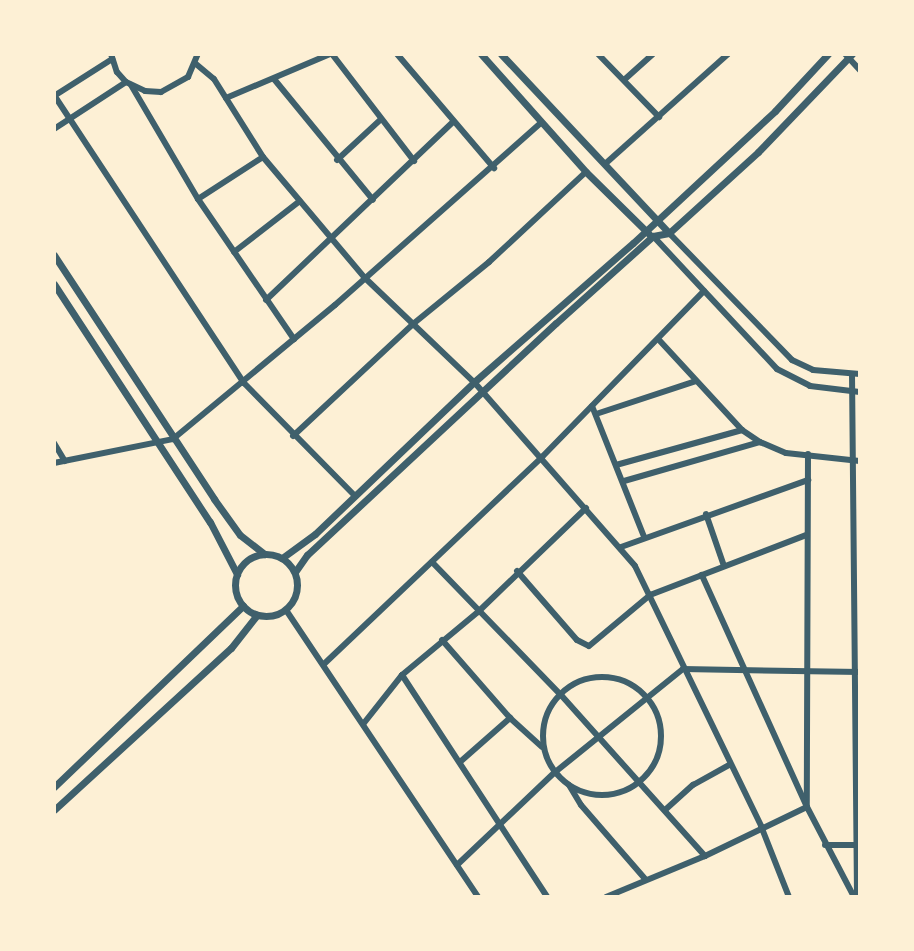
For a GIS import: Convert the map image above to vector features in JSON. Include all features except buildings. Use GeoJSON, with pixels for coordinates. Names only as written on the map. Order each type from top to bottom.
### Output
{"type":"FeatureCollection","features":[{"type":"Feature","properties":{"kind":"street"},"geometry":{"type":"LineString","coordinates":[[54,129],[129,84],[161,92],[176,87],[196,64],[198,54]]}},
{"type":"Feature","properties":{"kind":"street"},"geometry":{"type":"LineString","coordinates":[[226,98],[331,54],[414,161]]}},
{"type":"Feature","properties":{"kind":"street"},"geometry":{"type":"LineString","coordinates":[[397,54],[453,123],[494,168]]}},
{"type":"Feature","properties":{"kind":"street"},"geometry":{"type":"LineString","coordinates":[[481,54],[586,172],[649,234],[772,364],[810,386],[856,392]]}},
{"type":"Feature","properties":{"kind":"street"},"geometry":{"type":"LineString","coordinates":[[501,54],[784,354],[813,370],[860,374]]}},
{"type":"Feature","properties":{"kind":"street"},"geometry":{"type":"LineString","coordinates":[[598,54],[659,117]]}},
{"type":"Feature","properties":{"kind":"street"},"geometry":{"type":"LineString","coordinates":[[624,80],[653,54]]}},
{"type":"Feature","properties":{"kind":"street"},"geometry":{"type":"LineString","coordinates":[[605,164],[728,54]]}},
{"type":"Feature","properties":{"kind":"street"},"geometry":{"type":"LineString","coordinates":[[54,284],[215,530],[237,574],[237,596],[243,606],[257,615],[272,616],[286,610],[296,592],[295,572],[307,555],[483,393],[649,234],[657,220],[775,111],[828,54]]}},
{"type":"Feature","properties":{"kind":"street"},"geometry":{"type":"LineString","coordinates":[[282,558],[315,534],[353,494],[474,382],[649,234],[669,233],[758,152],[849,55],[860,70]]}},
{"type":"Feature","properties":{"kind":"street"},"geometry":{"type":"LineString","coordinates":[[294,339],[198,199],[111,56],[54,96],[71,118],[244,383],[293,436],[353,494]]}},
{"type":"Feature","properties":{"kind":"street"},"geometry":{"type":"LineString","coordinates":[[196,64],[214,79],[263,157],[365,278],[474,382],[621,547],[650,594],[683,669],[761,826],[789,897]]}},
{"type":"Feature","properties":{"kind":"street"},"geometry":{"type":"LineString","coordinates":[[274,79],[337,160],[373,200]]}},
{"type":"Feature","properties":{"kind":"street"},"geometry":{"type":"LineString","coordinates":[[337,160],[380,120]]}},
{"type":"Feature","properties":{"kind":"street"},"geometry":{"type":"LineString","coordinates":[[266,300],[453,123]]}},
{"type":"Feature","properties":{"kind":"street"},"geometry":{"type":"LineString","coordinates":[[54,463],[173,439],[244,383],[494,168],[541,123]]}},
{"type":"Feature","properties":{"kind":"street"},"geometry":{"type":"LineString","coordinates":[[198,199],[263,157]]}},
{"type":"Feature","properties":{"kind":"street"},"geometry":{"type":"LineString","coordinates":[[293,436],[413,324],[489,262],[586,172]]}},
{"type":"Feature","properties":{"kind":"street"},"geometry":{"type":"LineString","coordinates":[[234,252],[300,201]]}},
{"type":"Feature","properties":{"kind":"street"},"geometry":{"type":"LineString","coordinates":[[54,255],[173,439],[240,535],[264,554],[282,558],[295,572]]}},
{"type":"Feature","properties":{"kind":"street"},"geometry":{"type":"LineString","coordinates":[[324,664],[542,457],[660,341],[704,291]]}},
{"type":"Feature","properties":{"kind":"street"},"geometry":{"type":"LineString","coordinates":[[660,341],[742,430],[760,442],[786,453],[857,461]]}},
{"type":"Feature","properties":{"kind":"street"},"geometry":{"type":"LineString","coordinates":[[772,364],[784,354]]}},
{"type":"Feature","properties":{"kind":"street"},"geometry":{"type":"LineString","coordinates":[[852,374],[856,392],[857,461],[858,845],[855,897]]}},
{"type":"Feature","properties":{"kind":"street"},"geometry":{"type":"LineString","coordinates":[[596,414],[696,381]]}},
{"type":"Feature","properties":{"kind":"street"},"geometry":{"type":"LineString","coordinates":[[592,406],[624,481],[644,537]]}},
{"type":"Feature","properties":{"kind":"street"},"geometry":{"type":"LineString","coordinates":[[616,465],[742,430]]}},
{"type":"Feature","properties":{"kind":"street"},"geometry":{"type":"LineString","coordinates":[[54,442],[65,460]]}},
{"type":"Feature","properties":{"kind":"street"},"geometry":{"type":"LineString","coordinates":[[624,481],[683,461],[760,442]]}},
{"type":"Feature","properties":{"kind":"street"},"geometry":{"type":"LineString","coordinates":[[679,447],[683,461]]}},
{"type":"Feature","properties":{"kind":"street"},"geometry":{"type":"LineString","coordinates":[[807,807],[808,454]]}},
{"type":"Feature","properties":{"kind":"street"},"geometry":{"type":"LineString","coordinates":[[621,547],[706,514],[808,480]]}},
{"type":"Feature","properties":{"kind":"street"},"geometry":{"type":"LineString","coordinates":[[364,723],[402,675],[478,612],[517,571],[586,508]]}},
{"type":"Feature","properties":{"kind":"street"},"geometry":{"type":"LineString","coordinates":[[706,514],[724,566]]}},
{"type":"Feature","properties":{"kind":"street"},"geometry":{"type":"LineString","coordinates":[[517,571],[546,608],[587,646],[600,639],[650,594],[806,535]]}},
{"type":"Feature","properties":{"kind":"street"},"geometry":{"type":"LineString","coordinates":[[237,574],[245,562],[264,554]]}},
{"type":"Feature","properties":{"kind":"street"},"geometry":{"type":"LineString","coordinates":[[432,562],[561,695],[705,856]]}},
{"type":"Feature","properties":{"kind":"street"},"geometry":{"type":"LineString","coordinates":[[702,575],[825,845],[855,897]]}},
{"type":"Feature","properties":{"kind":"street"},"geometry":{"type":"LineString","coordinates":[[54,787],[243,606]]}},
{"type":"Feature","properties":{"kind":"street"},"geometry":{"type":"LineString","coordinates":[[286,610],[364,723],[478,897]]}},
{"type":"Feature","properties":{"kind":"street"},"geometry":{"type":"LineString","coordinates":[[54,810],[231,648],[257,615]]}},
{"type":"Feature","properties":{"kind":"street"},"geometry":{"type":"LineString","coordinates":[[442,640],[510,718],[542,747],[554,773],[568,785],[581,805],[645,879]]}},
{"type":"Feature","properties":{"kind":"street"},"geometry":{"type":"LineString","coordinates":[[457,865],[554,773],[683,669],[857,672]]}},
{"type":"Feature","properties":{"kind":"street"},"geometry":{"type":"LineString","coordinates":[[402,675],[548,897]]}},
{"type":"Feature","properties":{"kind":"street"},"geometry":{"type":"LineString","coordinates":[[542,747],[544,719],[561,695],[581,682],[605,678],[629,683],[648,698],[659,719],[662,743],[655,766],[640,781],[623,790],[604,794],[568,785]]}},
{"type":"Feature","properties":{"kind":"street"},"geometry":{"type":"LineString","coordinates":[[460,762],[510,718]]}},
{"type":"Feature","properties":{"kind":"street"},"geometry":{"type":"LineString","coordinates":[[665,810],[693,785],[729,765]]}},
{"type":"Feature","properties":{"kind":"street"},"geometry":{"type":"LineString","coordinates":[[606,897],[705,856],[761,826],[807,807]]}},
{"type":"Feature","properties":{"kind":"street"},"geometry":{"type":"LineString","coordinates":[[825,845],[858,845]]}}]}
